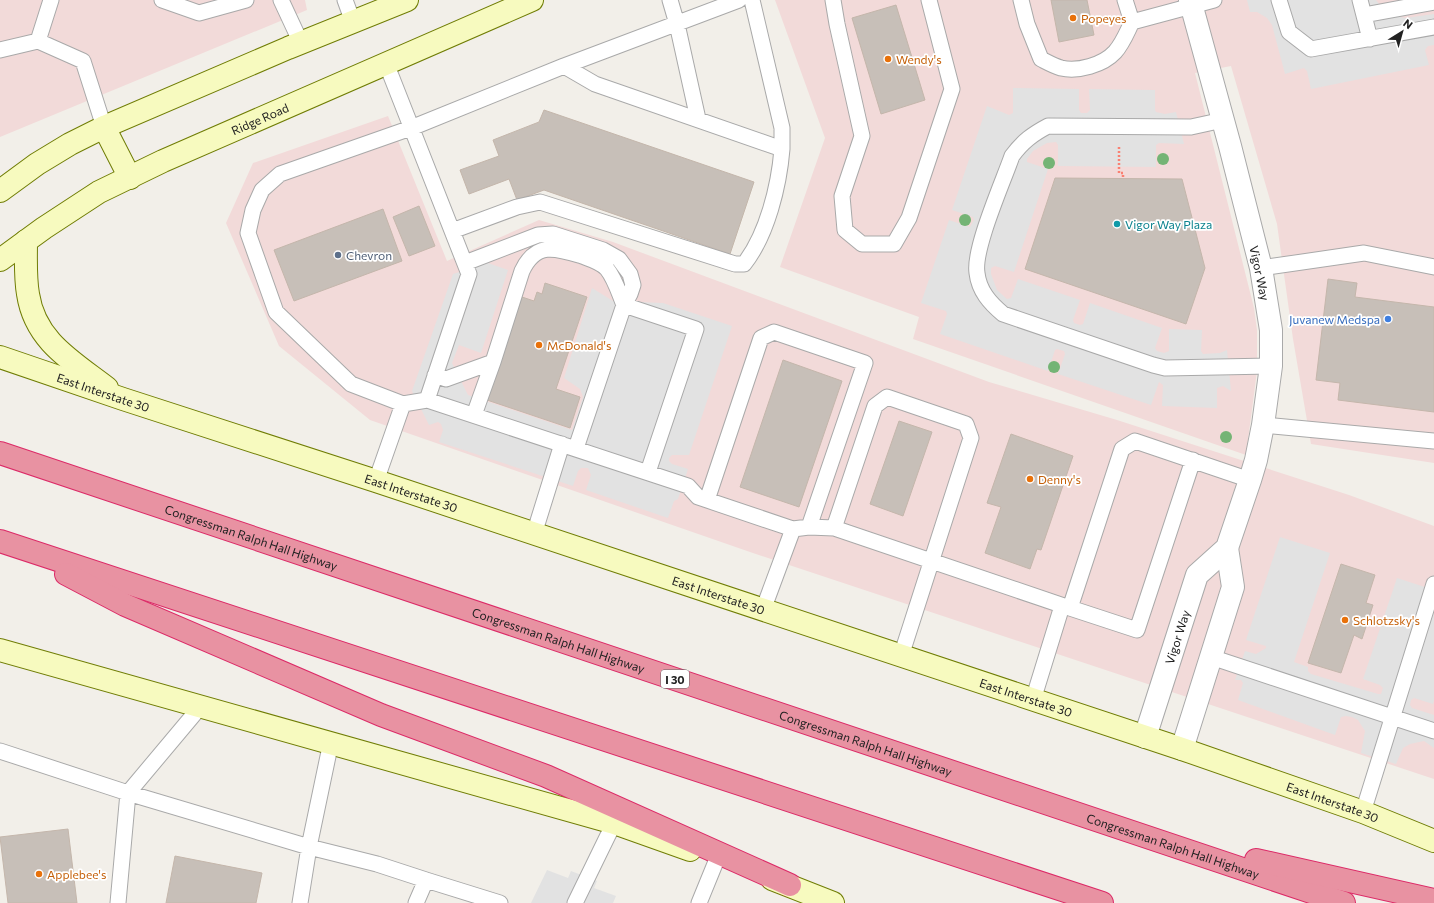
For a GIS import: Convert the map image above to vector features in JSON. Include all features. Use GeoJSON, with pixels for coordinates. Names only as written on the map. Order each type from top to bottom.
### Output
{"type":"FeatureCollection","features":[{"type":"Feature","properties":{"kind":"highway","name":"Congressman Ralph Hall Highway"},"geometry":{"type":"LineString","coordinates":[[3,454],[1344,903]]}},
{"type":"Feature","properties":{"kind":"highway"},"geometry":{"type":"LineString","coordinates":[[5,543],[133,609],[381,715],[546,776],[790,886]]}},
{"type":"Feature","properties":{"kind":"highway"},"geometry":{"type":"LineString","coordinates":[[5,543],[1102,903]]}},
{"type":"Feature","properties":{"kind":"highway"},"geometry":{"type":"LineString","coordinates":[[1141,834],[1434,900]]}},
{"type":"Feature","properties":{"kind":"main road"},"geometry":{"type":"LineString","coordinates":[[0,191],[50,156],[104,127],[301,42],[407,0]]}},
{"type":"Feature","properties":{"kind":"main road","name":"Ridge Road"},"geometry":{"type":"LineString","coordinates":[[0,260],[99,192],[163,161],[532,0]]}},
{"type":"Feature","properties":{"kind":"main road"},"geometry":{"type":"LineString","coordinates":[[104,127],[130,178]]}},
{"type":"Feature","properties":{"kind":"main road"},"geometry":{"type":"LineString","coordinates":[[26,241],[28,293],[33,314],[42,332],[56,349],[122,399]]}},
{"type":"Feature","properties":{"kind":"main road","name":"East Interstate 30"},"geometry":{"type":"LineString","coordinates":[[0,357],[10,367],[122,399],[376,481],[1182,749],[1363,812],[1434,841]]}},
{"type":"Feature","properties":{"kind":"main road"},"geometry":{"type":"LineString","coordinates":[[0,650],[331,742],[614,823],[717,859],[833,903]]}},
{"type":"Feature","properties":{"kind":"street","name":"Vigor Way"},"geometry":{"type":"LineString","coordinates":[[1182,749],[1233,587],[1227,548],[1256,460],[1263,425],[1271,366],[1271,330],[1261,268],[1223,120],[1190,3]]}},
{"type":"Feature","properties":{"kind":"street","name":"Vigor Way"},"geometry":{"type":"LineString","coordinates":[[1145,737],[1198,575],[1227,548]]}},
{"type":"Feature","properties":{"kind":"lane"},"geometry":{"type":"LineString","coordinates":[[38,41],[51,0]]}},
{"type":"Feature","properties":{"kind":"lane"},"geometry":{"type":"LineString","coordinates":[[162,0],[199,14],[246,0]]}},
{"type":"Feature","properties":{"kind":"lane"},"geometry":{"type":"LineString","coordinates":[[281,0],[301,42]]}},
{"type":"Feature","properties":{"kind":"lane"},"geometry":{"type":"LineString","coordinates":[[345,0],[353,22]]}},
{"type":"Feature","properties":{"kind":"lane"},"geometry":{"type":"LineString","coordinates":[[670,0],[677,24],[698,120]]}},
{"type":"Feature","properties":{"kind":"lane"},"geometry":{"type":"LineString","coordinates":[[739,0],[564,66],[411,128],[280,174],[262,190],[253,210],[248,233],[276,312],[351,384],[403,404],[427,400],[688,486],[698,497],[793,529],[809,527],[834,528],[1137,630],[1193,460]]}},
{"type":"Feature","properties":{"kind":"lane"},"geometry":{"type":"LineString","coordinates":[[452,231],[517,207],[540,202],[735,264],[744,264],[753,253],[772,205],[782,149],[782,128],[752,0]]}},
{"type":"Feature","properties":{"kind":"lane"},"geometry":{"type":"LineString","coordinates":[[833,0],[862,136],[842,196],[845,230],[862,244],[894,244],[909,218],[952,89],[929,0]]}},
{"type":"Feature","properties":{"kind":"lane"},"geometry":{"type":"LineString","coordinates":[[1021,0],[1027,24],[1040,59],[1060,68],[1076,70],[1091,66],[1114,53],[1123,40],[1132,22],[1125,0]]}},
{"type":"Feature","properties":{"kind":"lane"},"geometry":{"type":"LineString","coordinates":[[1132,22],[1190,3],[1214,0]]}},
{"type":"Feature","properties":{"kind":"lane"},"geometry":{"type":"LineString","coordinates":[[1279,0],[1289,32],[1311,49],[1434,27]]}},
{"type":"Feature","properties":{"kind":"lane"},"geometry":{"type":"LineString","coordinates":[[1360,0],[1370,39]]}},
{"type":"Feature","properties":{"kind":"lane"},"geometry":{"type":"LineString","coordinates":[[1364,15],[1434,2]]}},
{"type":"Feature","properties":{"kind":"lane"},"geometry":{"type":"LineString","coordinates":[[0,50],[38,41],[83,61],[104,127]]}},
{"type":"Feature","properties":{"kind":"lane"},"geometry":{"type":"LineString","coordinates":[[386,63],[469,274],[427,400]]}},
{"type":"Feature","properties":{"kind":"lane"},"geometry":{"type":"LineString","coordinates":[[564,66],[595,84],[782,149]]}},
{"type":"Feature","properties":{"kind":"lane"},"geometry":{"type":"LineString","coordinates":[[1223,120],[1191,127],[1048,126],[1032,134],[1020,144],[1012,156],[977,254],[976,274],[981,289],[990,303],[1003,314],[1153,366],[1165,368],[1271,366]]}},
{"type":"Feature","properties":{"kind":"lane"},"geometry":{"type":"LineString","coordinates":[[465,263],[538,235],[553,234],[603,250],[619,260],[630,274],[633,285],[534,534]]}},
{"type":"Feature","properties":{"kind":"lane"},"geometry":{"type":"LineString","coordinates":[[474,415],[526,262],[533,256],[546,249],[557,248],[593,260],[606,268],[614,280],[624,305],[696,329],[648,472]]}},
{"type":"Feature","properties":{"kind":"lane"},"geometry":{"type":"LineString","coordinates":[[1261,268],[1364,254],[1434,267]]}},
{"type":"Feature","properties":{"kind":"lane"},"geometry":{"type":"LineString","coordinates":[[707,500],[761,338],[774,332],[865,363],[809,527]]}},
{"type":"Feature","properties":{"kind":"lane"},"geometry":{"type":"LineString","coordinates":[[435,375],[446,378],[493,362]]}},
{"type":"Feature","properties":{"kind":"lane"},"geometry":{"type":"LineString","coordinates":[[834,528],[875,406],[887,397],[966,424],[971,438],[901,656]]}},
{"type":"Feature","properties":{"kind":"lane"},"geometry":{"type":"LineString","coordinates":[[376,481],[403,404]]}},
{"type":"Feature","properties":{"kind":"lane"},"geometry":{"type":"LineString","coordinates":[[1263,425],[1434,441]]}},
{"type":"Feature","properties":{"kind":"lane"},"geometry":{"type":"LineString","coordinates":[[1033,700],[1122,449],[1135,441],[1250,480]]}},
{"type":"Feature","properties":{"kind":"lane"},"geometry":{"type":"LineString","coordinates":[[763,610],[793,529]]}},
{"type":"Feature","properties":{"kind":"lane"},"geometry":{"type":"LineString","coordinates":[[1363,812],[1434,584]]}},
{"type":"Feature","properties":{"kind":"lane"},"geometry":{"type":"LineString","coordinates":[[1211,657],[1434,731]]}},
{"type":"Feature","properties":{"kind":"lane"},"geometry":{"type":"LineString","coordinates":[[118,903],[128,792],[201,706]]}},
{"type":"Feature","properties":{"kind":"lane"},"geometry":{"type":"LineString","coordinates":[[300,903],[309,847],[331,742]]}},
{"type":"Feature","properties":{"kind":"lane"},"geometry":{"type":"LineString","coordinates":[[0,751],[128,792],[309,847],[377,864],[500,903]]}},
{"type":"Feature","properties":{"kind":"lane"},"geometry":{"type":"LineString","coordinates":[[575,903],[614,823]]}},
{"type":"Feature","properties":{"kind":"lane"},"geometry":{"type":"LineString","coordinates":[[699,903],[717,859]]}},
{"type":"Feature","properties":{"kind":"lane"},"geometry":{"type":"LineString","coordinates":[[416,903],[426,880]]}},
{"type":"Feature","properties":{"kind":"path"},"geometry":{"type":"LineString","coordinates":[[1119,157],[1118,173],[1123,173],[1123,179]]}},
{"type":"Feature","properties":{"kind":"shaded area"},"geometry":{"type":"Polygon","coordinates":[[[0,0],[305,0],[307,10],[0,137],[0,0]]]}},
{"type":"Feature","properties":{"kind":"shaded area"},"geometry":{"type":"Polygon","coordinates":[[[775,0],[1434,0],[1434,463],[1311,444],[1293,339],[1277,224],[1231,66],[1195,73],[1254,308],[1257,330],[1257,371],[1246,455],[913,339],[919,317],[780,267],[825,138],[775,0]]]}},
{"type":"Feature","properties":{"kind":"shaded area"},"geometry":{"type":"Polygon","coordinates":[[[1247,0],[1376,0],[1383,9],[1393,16],[1406,18],[1434,14],[1434,45],[1428,46],[1425,50],[1429,65],[1311,89],[1307,71],[1304,68],[1285,74],[1272,25],[1267,18],[1257,12],[1250,12],[1247,0]]]}},
{"type":"Feature","properties":{"kind":"shaded area"},"geometry":{"type":"Polygon","coordinates":[[[1013,88],[1079,89],[1079,110],[1081,113],[1087,113],[1090,110],[1089,89],[1155,90],[1156,112],[1165,114],[1176,112],[1184,144],[1159,143],[1156,145],[1156,167],[1058,166],[1058,145],[1056,142],[1047,143],[1033,151],[1027,159],[1027,162],[1048,169],[1014,272],[995,266],[991,268],[991,274],[997,290],[1007,299],[1011,298],[1018,279],[1080,300],[1073,320],[1074,323],[1080,325],[1083,324],[1090,303],[1162,328],[1155,348],[1157,351],[1164,353],[1169,351],[1169,329],[1202,330],[1201,351],[1203,354],[1220,353],[1227,350],[1231,391],[1223,386],[1217,388],[1217,408],[1162,406],[1163,385],[1159,382],[1151,405],[1058,374],[1065,354],[1064,351],[1057,349],[1055,350],[1048,371],[940,334],[947,314],[946,311],[921,303],[949,220],[970,227],[974,220],[973,217],[952,210],[987,106],[1009,115],[1013,113],[1013,88]]]}},
{"type":"Feature","properties":{"kind":"shaded area"},"geometry":{"type":"Polygon","coordinates":[[[388,116],[447,261],[539,220],[613,242],[989,382],[1117,420],[1349,495],[1434,526],[1434,779],[750,552],[370,420],[279,346],[226,223],[253,163],[388,116]]]}},
{"type":"Feature","properties":{"kind":"shaded area"},"geometry":{"type":"Polygon","coordinates":[[[488,263],[508,270],[481,353],[459,345],[452,363],[468,395],[572,430],[583,397],[580,389],[564,378],[592,288],[613,301],[663,303],[732,326],[689,455],[672,455],[669,458],[669,461],[672,464],[688,469],[678,499],[674,501],[668,518],[586,490],[591,475],[588,468],[581,468],[578,471],[573,486],[439,442],[443,430],[441,424],[438,422],[429,425],[412,391],[453,274],[488,263]]]}},
{"type":"Feature","properties":{"kind":"shaded area"},"geometry":{"type":"Polygon","coordinates":[[[1280,537],[1330,553],[1294,662],[1308,667],[1308,671],[1311,674],[1381,694],[1383,688],[1380,685],[1363,679],[1397,578],[1434,590],[1434,700],[1433,704],[1414,698],[1411,700],[1410,705],[1412,708],[1434,715],[1434,748],[1424,741],[1410,744],[1403,748],[1396,764],[1361,753],[1365,731],[1358,720],[1352,717],[1341,717],[1335,735],[1238,700],[1243,683],[1241,680],[1235,680],[1245,651],[1256,654],[1266,648],[1266,646],[1246,640],[1280,537]]]}},
{"type":"Feature","properties":{"kind":"shaded area"},"geometry":{"type":"Polygon","coordinates":[[[547,870],[568,878],[571,871],[597,881],[594,888],[616,896],[613,903],[531,903],[547,870]]]}},
{"type":"Feature","properties":{"kind":"building","name":"Popeyes"},"geometry":{"type":"Polygon","coordinates":[[[1051,0],[1087,0],[1094,35],[1059,42],[1051,0]]]}},
{"type":"Feature","properties":{"kind":"building","name":"Wendy's"},"geometry":{"type":"Polygon","coordinates":[[[896,5],[925,100],[881,114],[852,18],[896,5]]]}},
{"type":"Feature","properties":{"kind":"building"},"geometry":{"type":"Polygon","coordinates":[[[544,110],[754,182],[730,254],[544,190],[517,200],[509,179],[469,194],[460,170],[499,156],[493,140],[539,122],[544,110]]]}},
{"type":"Feature","properties":{"kind":"building","name":"Vigor Way Plaza"},"geometry":{"type":"Polygon","coordinates":[[[1055,178],[1182,179],[1205,268],[1186,324],[1025,269],[1055,178]]]}},
{"type":"Feature","properties":{"kind":"building"},"geometry":{"type":"Polygon","coordinates":[[[419,206],[435,246],[409,256],[393,217],[419,206]]]}},
{"type":"Feature","properties":{"kind":"building","name":"Chevron"},"geometry":{"type":"Polygon","coordinates":[[[383,209],[402,261],[294,301],[274,250],[383,209]]]}},
{"type":"Feature","properties":{"kind":"building"},"geometry":{"type":"Polygon","coordinates":[[[1328,279],[1357,283],[1355,297],[1434,307],[1434,412],[1338,400],[1340,383],[1316,380],[1328,279]]]}},
{"type":"Feature","properties":{"kind":"building","name":"McDonald's"},"geometry":{"type":"Polygon","coordinates":[[[545,283],[587,297],[556,389],[580,397],[570,428],[487,400],[522,297],[534,301],[537,292],[542,294],[545,283]]]}},
{"type":"Feature","properties":{"kind":"building"},"geometry":{"type":"Polygon","coordinates":[[[783,360],[842,381],[799,507],[740,487],[783,360]]]}},
{"type":"Feature","properties":{"kind":"building"},"geometry":{"type":"Polygon","coordinates":[[[899,421],[932,432],[903,516],[870,504],[899,421]]]}},
{"type":"Feature","properties":{"kind":"building","name":"Denny's"},"geometry":{"type":"Polygon","coordinates":[[[1011,434],[1073,456],[1041,550],[1037,549],[1030,569],[985,553],[1001,507],[987,503],[1011,434]]]}},
{"type":"Feature","properties":{"kind":"building","name":"Schlotzsky's"},"geometry":{"type":"Polygon","coordinates":[[[1341,564],[1375,575],[1366,603],[1373,605],[1362,639],[1354,635],[1341,673],[1308,663],[1341,564]]]}},
{"type":"Feature","properties":{"kind":"building","name":"Applebee's"},"geometry":{"type":"Polygon","coordinates":[[[68,829],[77,903],[8,903],[0,837],[68,829]]]}},
{"type":"Feature","properties":{"kind":"building"},"geometry":{"type":"Polygon","coordinates":[[[175,856],[262,873],[256,903],[166,903],[175,856]]]}},
{"type":"Feature","properties":{"kind":"place","name":"Popeyes"},"geometry":{"type":"Point","coordinates":[1073,18]}},
{"type":"Feature","properties":{"kind":"place","name":"Wendy's"},"geometry":{"type":"Point","coordinates":[888,59]}},
{"type":"Feature","properties":{"kind":"place","name":"Vigor Way Plaza"},"geometry":{"type":"Point","coordinates":[1117,224]}},
{"type":"Feature","properties":{"kind":"place","name":"Chevron"},"geometry":{"type":"Point","coordinates":[338,255]}},
{"type":"Feature","properties":{"kind":"place","name":"Juvanew Medspa"},"geometry":{"type":"Point","coordinates":[1388,319]}},
{"type":"Feature","properties":{"kind":"place","name":"McDonald's"},"geometry":{"type":"Point","coordinates":[539,345]}},
{"type":"Feature","properties":{"kind":"place","name":"Denny's"},"geometry":{"type":"Point","coordinates":[1030,479]}},
{"type":"Feature","properties":{"kind":"place","name":"Schlotzsky's"},"geometry":{"type":"Point","coordinates":[1345,620]}},
{"type":"Feature","properties":{"kind":"place","name":"Applebee's"},"geometry":{"type":"Point","coordinates":[39,874]}}]}
